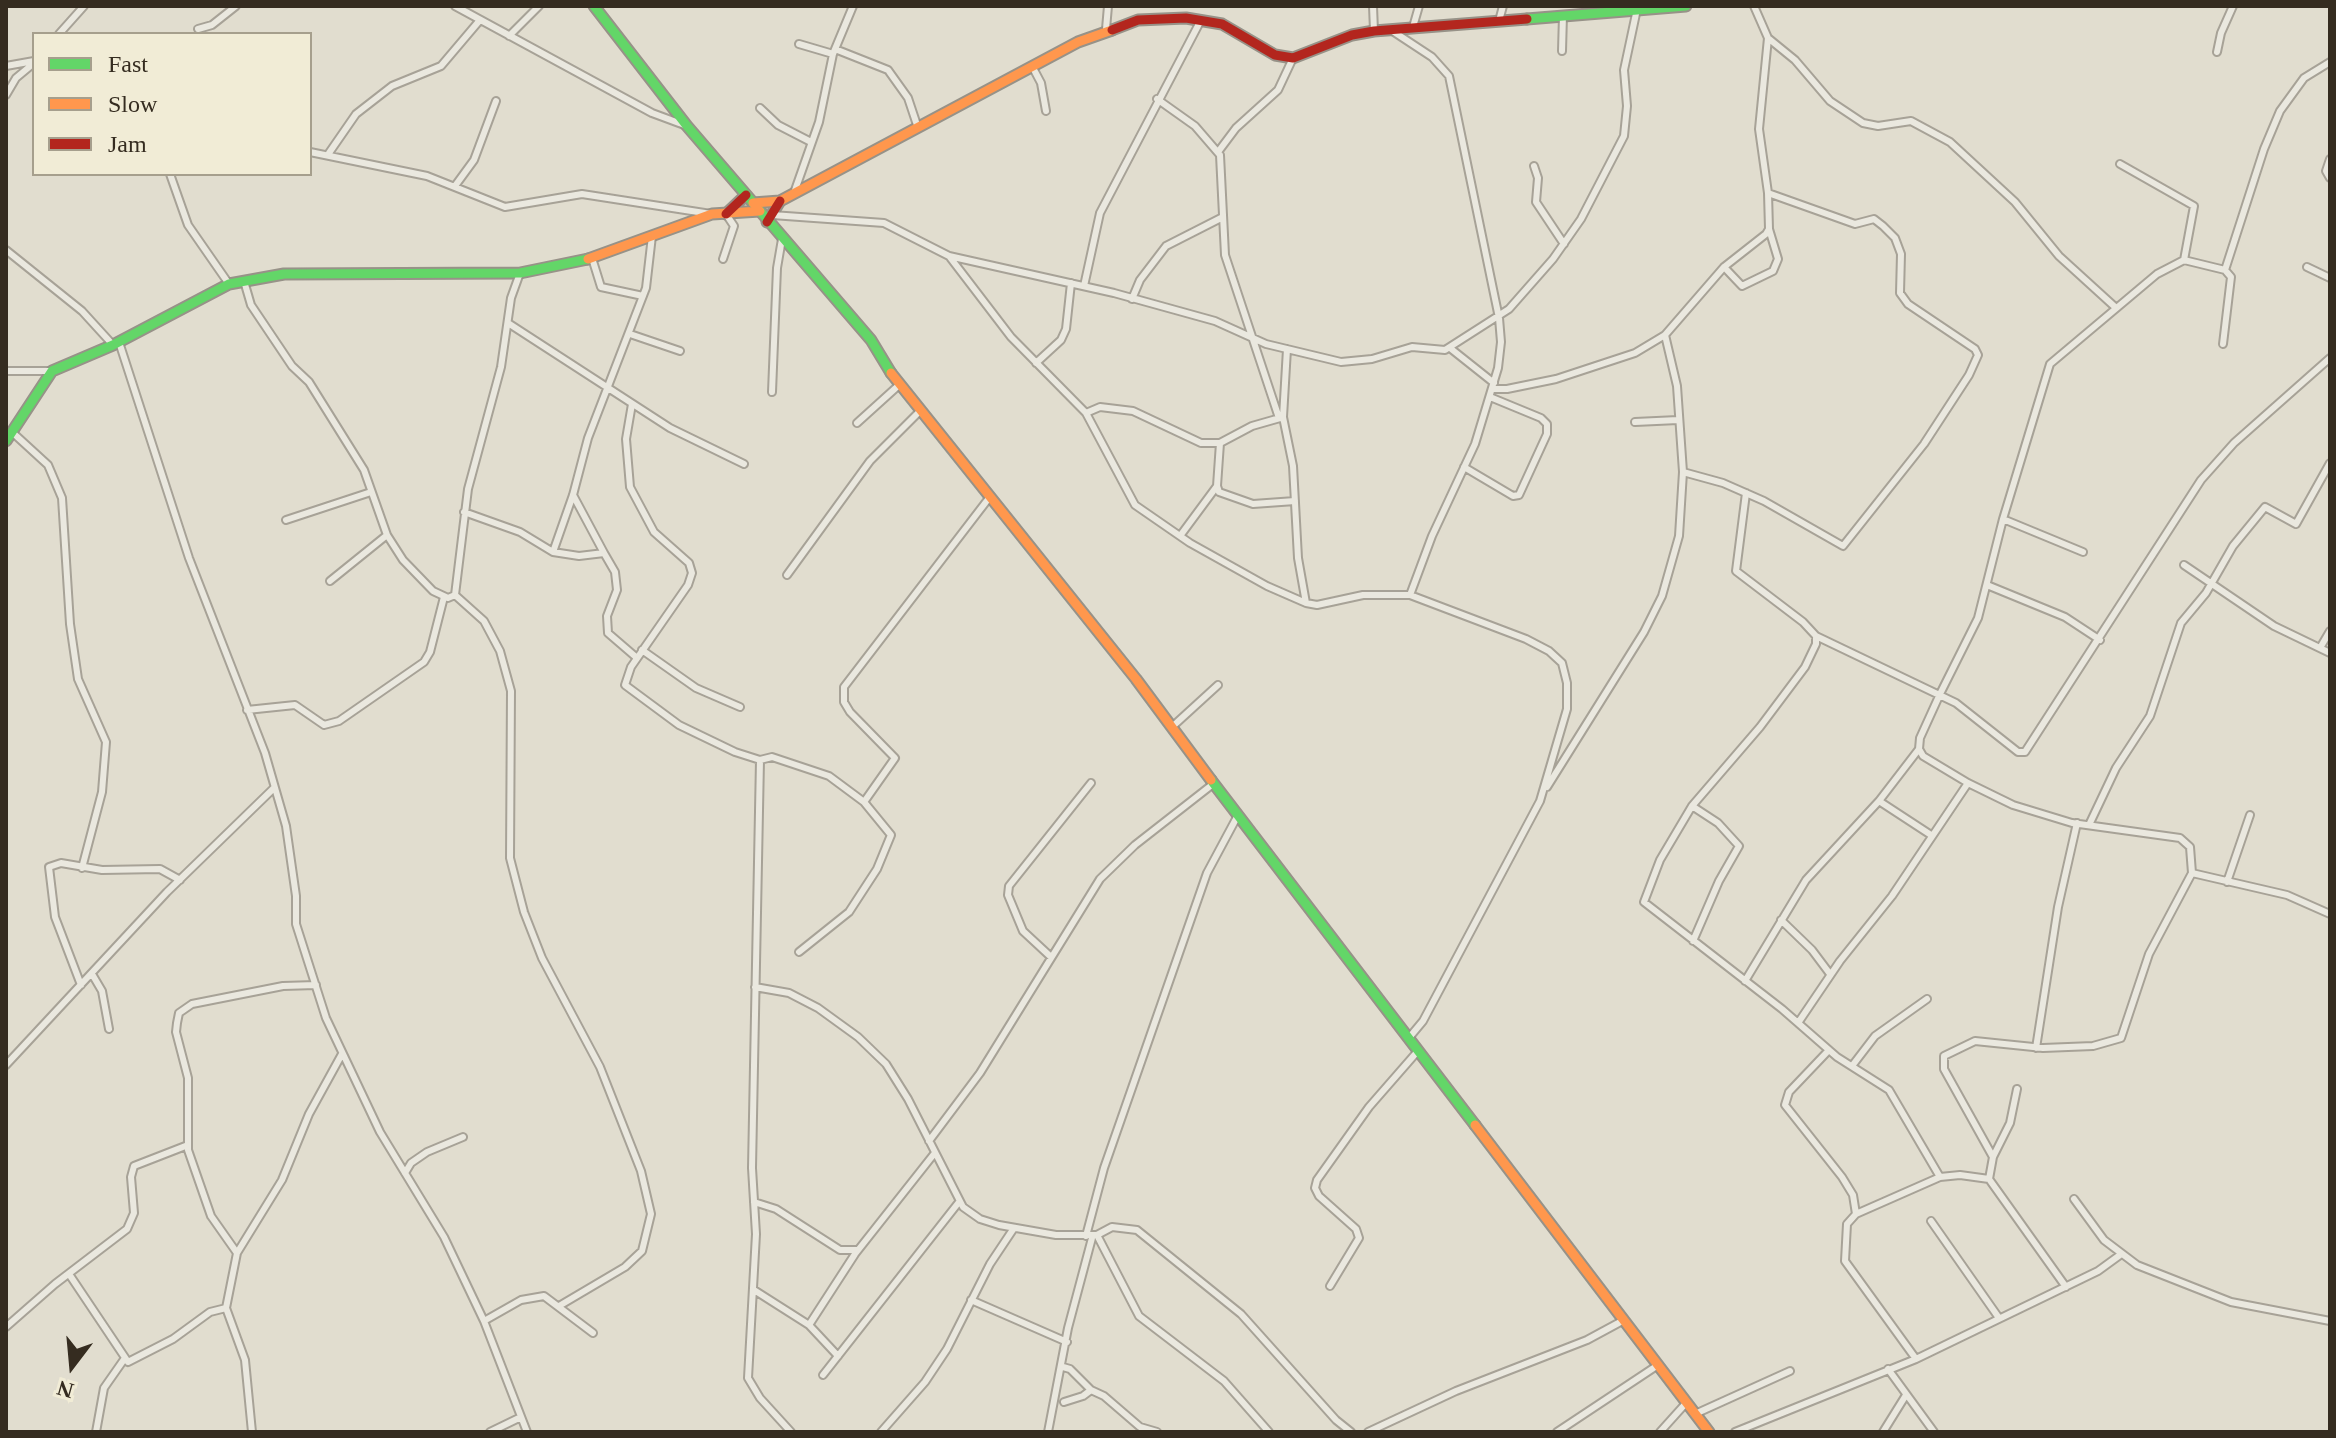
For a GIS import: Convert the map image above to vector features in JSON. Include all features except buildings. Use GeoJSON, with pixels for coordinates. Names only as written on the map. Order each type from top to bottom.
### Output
{"type":"FeatureCollection","features":[{"type":"Feature","properties":{"kind":"main road"},"geometry":{"type":"LineString","coordinates":[[594,6],[687,126],[749,199],[770,218],[782,239],[871,340],[899,385],[1088,618],[1709,1432]]}},
{"type":"Feature","properties":{"kind":"main road"},"geometry":{"type":"LineString","coordinates":[[770,218],[780,201],[917,125],[1106,29],[1138,20],[1201,20],[1233,29],[1275,55],[1293,58],[1340,39],[1374,31],[1499,21],[1578,10],[1686,6]]}},
{"type":"Feature","properties":{"kind":"main road"},"geometry":{"type":"LineString","coordinates":[[726,214],[749,199],[780,201]]}},
{"type":"Feature","properties":{"kind":"main road"},"geometry":{"type":"LineString","coordinates":[[6,441],[52,371],[116,343],[229,284],[321,273],[467,276],[520,273],[592,258],[712,214],[760,211]]}},
{"type":"Feature","properties":{"kind":"street"},"geometry":{"type":"LineString","coordinates":[[61,32],[84,6]]}},
{"type":"Feature","properties":{"kind":"street"},"geometry":{"type":"LineString","coordinates":[[198,29],[212,25],[236,6]]}},
{"type":"Feature","properties":{"kind":"street"},"geometry":{"type":"LineString","coordinates":[[455,6],[642,108],[687,126]]}},
{"type":"Feature","properties":{"kind":"street"},"geometry":{"type":"LineString","coordinates":[[509,36],[539,6]]}},
{"type":"Feature","properties":{"kind":"street"},"geometry":{"type":"LineString","coordinates":[[794,193],[822,111],[824,86],[834,51],[853,6]]}},
{"type":"Feature","properties":{"kind":"street"},"geometry":{"type":"LineString","coordinates":[[1106,29],[1108,6]]}},
{"type":"Feature","properties":{"kind":"street"},"geometry":{"type":"LineString","coordinates":[[1373,6],[1374,31]]}},
{"type":"Feature","properties":{"kind":"street"},"geometry":{"type":"LineString","coordinates":[[1413,27],[1419,6]]}},
{"type":"Feature","properties":{"kind":"street"},"geometry":{"type":"LineString","coordinates":[[1499,21],[1503,6]]}},
{"type":"Feature","properties":{"kind":"street"},"geometry":{"type":"LineString","coordinates":[[1754,6],[1768,38],[1795,60],[1830,101],[1863,123],[1878,126],[1911,121],[1950,142],[2015,202],[2059,256],[2115,307]]}},
{"type":"Feature","properties":{"kind":"street"},"geometry":{"type":"LineString","coordinates":[[2217,52],[2221,33],[2233,6]]}},
{"type":"Feature","properties":{"kind":"street"},"geometry":{"type":"LineString","coordinates":[[770,218],[884,223],[949,256],[1084,286],[1215,321],[1255,340],[1353,363],[1412,347],[1450,348],[1499,318],[1564,244],[1581,219],[1624,136],[1627,106],[1624,70],[1637,9]]}},
{"type":"Feature","properties":{"kind":"street"},"geometry":{"type":"LineString","coordinates":[[1562,51],[1567,12]]}},
{"type":"Feature","properties":{"kind":"street"},"geometry":{"type":"LineString","coordinates":[[329,153],[356,114],[392,86],[441,66],[480,20]]}},
{"type":"Feature","properties":{"kind":"street"},"geometry":{"type":"LineString","coordinates":[[1084,286],[1100,213],[1201,20]]}},
{"type":"Feature","properties":{"kind":"street"},"geometry":{"type":"LineString","coordinates":[[1390,30],[1432,57],[1449,76],[1499,318],[1501,342],[1492,390],[1464,467],[1410,595]]}},
{"type":"Feature","properties":{"kind":"street"},"geometry":{"type":"LineString","coordinates":[[1724,267],[1742,286],[1773,271],[1778,259],[1769,229],[1768,193],[1759,129],[1768,38]]}},
{"type":"Feature","properties":{"kind":"street"},"geometry":{"type":"LineString","coordinates":[[799,44],[834,51],[888,70],[908,98],[917,125]]}},
{"type":"Feature","properties":{"kind":"street"},"geometry":{"type":"LineString","coordinates":[[1218,152],[1236,128],[1278,90],[1293,58]]}},
{"type":"Feature","properties":{"kind":"street"},"geometry":{"type":"LineString","coordinates":[[6,66],[32,62]]}},
{"type":"Feature","properties":{"kind":"street"},"geometry":{"type":"LineString","coordinates":[[2225,270],[2264,149],[2280,111],[2304,78],[2330,62]]}},
{"type":"Feature","properties":{"kind":"street"},"geometry":{"type":"LineString","coordinates":[[6,95],[16,78],[32,64]]}},
{"type":"Feature","properties":{"kind":"street"},"geometry":{"type":"LineString","coordinates":[[1032,66],[1041,83],[1046,111]]}},
{"type":"Feature","properties":{"kind":"street"},"geometry":{"type":"LineString","coordinates":[[1157,99],[1195,126],[1218,152],[1223,167],[1221,218],[1230,275],[1281,418],[1293,466],[1298,558],[1306,603]]}},
{"type":"Feature","properties":{"kind":"street"},"geometry":{"type":"LineString","coordinates":[[455,186],[474,160],[496,101]]}},
{"type":"Feature","properties":{"kind":"street"},"geometry":{"type":"LineString","coordinates":[[760,108],[778,125],[811,142]]}},
{"type":"Feature","properties":{"kind":"street"},"geometry":{"type":"LineString","coordinates":[[312,152],[329,153],[455,186],[505,207],[582,194],[712,214]]}},
{"type":"Feature","properties":{"kind":"street"},"geometry":{"type":"LineString","coordinates":[[2330,159],[2326,171],[2330,178]]}},
{"type":"Feature","properties":{"kind":"street"},"geometry":{"type":"LineString","coordinates":[[2120,164],[2194,206],[2184,260]]}},
{"type":"Feature","properties":{"kind":"street"},"geometry":{"type":"LineString","coordinates":[[1534,166],[1538,178],[1536,202],[1564,244]]}},
{"type":"Feature","properties":{"kind":"street"},"geometry":{"type":"LineString","coordinates":[[171,176],[188,225],[229,284]]}},
{"type":"Feature","properties":{"kind":"street"},"geometry":{"type":"LineString","coordinates":[[1683,472],[1746,493],[1843,546],[1924,444],[1969,375],[1978,355],[1975,349],[1908,304],[1900,293],[1901,254],[1895,238],[1874,219],[1855,224],[1768,193]]}},
{"type":"Feature","properties":{"kind":"street"},"geometry":{"type":"LineString","coordinates":[[723,259],[734,226],[726,214]]}},
{"type":"Feature","properties":{"kind":"street"},"geometry":{"type":"LineString","coordinates":[[1132,299],[1140,280],[1166,246],[1221,218]]}},
{"type":"Feature","properties":{"kind":"street"},"geometry":{"type":"LineString","coordinates":[[1492,390],[1556,379],[1635,353],[1665,335],[1724,267],[1769,229]]}},
{"type":"Feature","properties":{"kind":"street"},"geometry":{"type":"LineString","coordinates":[[553,552],[573,495],[583,453],[643,296],[652,236]]}},
{"type":"Feature","properties":{"kind":"street"},"geometry":{"type":"LineString","coordinates":[[772,392],[777,268],[782,239]]}},
{"type":"Feature","properties":{"kind":"street"},"geometry":{"type":"LineString","coordinates":[[6,250],[82,311],[116,343],[189,558],[265,753],[286,826],[296,896],[296,924],[342,1054],[405,1173],[444,1237],[484,1321],[527,1432]]}},
{"type":"Feature","properties":{"kind":"street"},"geometry":{"type":"LineString","coordinates":[[949,256],[1011,337],[1086,413],[1135,505],[1180,536],[1267,586],[1306,603],[1317,605],[1363,595],[1410,595],[1526,639],[1549,651],[1562,663],[1567,683],[1567,709],[1540,801]]}},
{"type":"Feature","properties":{"kind":"street"},"geometry":{"type":"LineString","coordinates":[[592,258],[601,287],[643,296]]}},
{"type":"Feature","properties":{"kind":"street"},"geometry":{"type":"LineString","coordinates":[[1745,981],[1781,920],[1828,854],[1879,801],[1919,749],[1920,738],[1978,618],[2003,519],[2050,364],[2157,274],[2184,260],[2225,270],[2231,277],[2223,344]]}},
{"type":"Feature","properties":{"kind":"street"},"geometry":{"type":"LineString","coordinates":[[2307,267],[2330,278]]}},
{"type":"Feature","properties":{"kind":"street"},"geometry":{"type":"LineString","coordinates":[[455,595],[464,512],[508,323],[511,298],[520,273]]}},
{"type":"Feature","properties":{"kind":"street"},"geometry":{"type":"LineString","coordinates":[[244,281],[251,305],[292,366],[309,382],[364,470],[387,535],[403,560],[433,591],[444,597],[455,595]]}},
{"type":"Feature","properties":{"kind":"street"},"geometry":{"type":"LineString","coordinates":[[1036,363],[1061,340],[1066,329],[1071,283]]}},
{"type":"Feature","properties":{"kind":"street"},"geometry":{"type":"LineString","coordinates":[[508,323],[670,428],[744,464]]}},
{"type":"Feature","properties":{"kind":"street"},"geometry":{"type":"LineString","coordinates":[[630,334],[680,351]]}},
{"type":"Feature","properties":{"kind":"street"},"geometry":{"type":"LineString","coordinates":[[1408,1039],[1423,1021],[1540,801],[1644,632],[1662,596],[1677,547],[1683,472],[1677,386],[1665,335]]}},
{"type":"Feature","properties":{"kind":"street"},"geometry":{"type":"LineString","coordinates":[[1450,348],[1492,390],[1547,424],[1547,434],[1519,495],[1513,496],[1464,467]]}},
{"type":"Feature","properties":{"kind":"street"},"geometry":{"type":"LineString","coordinates":[[1281,418],[1287,349]]}},
{"type":"Feature","properties":{"kind":"street"},"geometry":{"type":"LineString","coordinates":[[1746,493],[1736,571],[1816,636],[1940,694],[1982,722],[2018,752],[2025,752],[2059,695],[2100,640],[2201,480],[2234,443],[2330,358]]}},
{"type":"Feature","properties":{"kind":"street"},"geometry":{"type":"LineString","coordinates":[[6,371],[52,371]]}},
{"type":"Feature","properties":{"kind":"street"},"geometry":{"type":"LineString","coordinates":[[857,423],[899,385]]}},
{"type":"Feature","properties":{"kind":"street"},"geometry":{"type":"LineString","coordinates":[[632,404],[626,439],[630,487],[654,532],[689,563],[692,573],[688,585],[624,680],[628,688],[679,725],[760,760],[772,757],[813,770],[864,802],[888,829],[888,845],[849,912],[799,952]]}},
{"type":"Feature","properties":{"kind":"street"},"geometry":{"type":"LineString","coordinates":[[1086,413],[1100,407],[1133,411],[1190,440],[1220,443],[1252,426],[1281,418]]}},
{"type":"Feature","properties":{"kind":"street"},"geometry":{"type":"LineString","coordinates":[[787,575],[870,461],[920,411]]}},
{"type":"Feature","properties":{"kind":"street"},"geometry":{"type":"LineString","coordinates":[[1635,422],[1678,420]]}},
{"type":"Feature","properties":{"kind":"street"},"geometry":{"type":"LineString","coordinates":[[12,432],[48,465],[59,488],[66,525],[70,624],[78,679],[106,742],[102,792],[82,868]]}},
{"type":"Feature","properties":{"kind":"street"},"geometry":{"type":"LineString","coordinates":[[1180,536],[1217,486],[1220,443]]}},
{"type":"Feature","properties":{"kind":"street"},"geometry":{"type":"LineString","coordinates":[[2089,825],[2116,768],[2150,716],[2175,634],[2211,585],[2233,546],[2265,507],[2296,524],[2330,463]]}},
{"type":"Feature","properties":{"kind":"street"},"geometry":{"type":"LineString","coordinates":[[1217,486],[1224,495],[1243,502],[1295,501]]}},
{"type":"Feature","properties":{"kind":"street"},"geometry":{"type":"LineString","coordinates":[[286,520],[371,492]]}},
{"type":"Feature","properties":{"kind":"street"},"geometry":{"type":"LineString","coordinates":[[573,495],[615,572],[617,590],[607,616],[608,633],[637,658]]}},
{"type":"Feature","properties":{"kind":"street"},"geometry":{"type":"LineString","coordinates":[[864,802],[895,758],[850,712],[844,702],[844,687],[989,498]]}},
{"type":"Feature","properties":{"kind":"street"},"geometry":{"type":"LineString","coordinates":[[464,512],[520,532],[553,552],[579,556],[604,553]]}},
{"type":"Feature","properties":{"kind":"street"},"geometry":{"type":"LineString","coordinates":[[2003,519],[2083,552]]}},
{"type":"Feature","properties":{"kind":"street"},"geometry":{"type":"LineString","coordinates":[[330,581],[387,535]]}},
{"type":"Feature","properties":{"kind":"street"},"geometry":{"type":"LineString","coordinates":[[2184,565],[2274,626],[2330,653]]}},
{"type":"Feature","properties":{"kind":"street"},"geometry":{"type":"LineString","coordinates":[[1987,585],[2065,617],[2100,640]]}},
{"type":"Feature","properties":{"kind":"street"},"geometry":{"type":"LineString","coordinates":[[455,595],[484,621],[500,651],[511,691],[510,858],[524,912],[542,958],[600,1067],[641,1171],[651,1214],[642,1251],[625,1267],[559,1306]]}},
{"type":"Feature","properties":{"kind":"street"},"geometry":{"type":"LineString","coordinates":[[247,710],[295,705],[324,725],[339,721],[424,662],[430,652],[444,597]]}},
{"type":"Feature","properties":{"kind":"street"},"geometry":{"type":"LineString","coordinates":[[2320,648],[2330,631]]}},
{"type":"Feature","properties":{"kind":"street"},"geometry":{"type":"LineString","coordinates":[[1816,636],[1813,654],[1805,667],[1760,727],[1692,806],[1660,860],[1643,897],[1649,908],[1829,1050],[1882,1084],[1895,1098],[1940,1177]]}},
{"type":"Feature","properties":{"kind":"street"},"geometry":{"type":"LineString","coordinates":[[642,650],[696,688],[740,707]]}},
{"type":"Feature","properties":{"kind":"street"},"geometry":{"type":"LineString","coordinates":[[1172,727],[1218,685]]}},
{"type":"Feature","properties":{"kind":"street"},"geometry":{"type":"LineString","coordinates":[[1919,749],[1923,756],[1968,783],[2013,805],[2077,823],[2188,842],[2192,873],[2154,941],[2121,1038],[2093,1046],[2036,1048],[1975,1041],[1944,1056],[1944,1069],[1993,1157]]}},
{"type":"Feature","properties":{"kind":"street"},"geometry":{"type":"LineString","coordinates":[[760,760],[755,987],[754,1290],[748,1378],[760,1398],[791,1432]]}},
{"type":"Feature","properties":{"kind":"street"},"geometry":{"type":"LineString","coordinates":[[1051,957],[1023,931],[1008,895],[1009,886],[1091,783]]}},
{"type":"Feature","properties":{"kind":"street"},"geometry":{"type":"LineString","coordinates":[[1798,1023],[1830,974],[1892,896],[1968,783]]}},
{"type":"Feature","properties":{"kind":"street"},"geometry":{"type":"LineString","coordinates":[[929,1141],[980,1073],[1100,879],[1135,845],[1213,784]]}},
{"type":"Feature","properties":{"kind":"street"},"geometry":{"type":"LineString","coordinates":[[6,1065],[180,880],[274,788]]}},
{"type":"Feature","properties":{"kind":"street"},"geometry":{"type":"LineString","coordinates":[[1879,801],[1931,835]]}},
{"type":"Feature","properties":{"kind":"street"},"geometry":{"type":"LineString","coordinates":[[1692,806],[1718,823],[1739,846],[1719,881],[1693,941]]}},
{"type":"Feature","properties":{"kind":"street"},"geometry":{"type":"LineString","coordinates":[[2227,882],[2250,815]]}},
{"type":"Feature","properties":{"kind":"street"},"geometry":{"type":"LineString","coordinates":[[1048,1432],[1104,1168],[1207,873],[1237,817]]}},
{"type":"Feature","properties":{"kind":"street"},"geometry":{"type":"LineString","coordinates":[[2036,1048],[2058,907],[2077,823]]}},
{"type":"Feature","properties":{"kind":"street"},"geometry":{"type":"LineString","coordinates":[[81,985],[55,917],[48,872],[52,865],[160,869],[180,880]]}},
{"type":"Feature","properties":{"kind":"street"},"geometry":{"type":"LineString","coordinates":[[2192,873],[2287,895],[2330,914]]}},
{"type":"Feature","properties":{"kind":"street"},"geometry":{"type":"LineString","coordinates":[[1781,920],[1812,950],[1830,974]]}},
{"type":"Feature","properties":{"kind":"street"},"geometry":{"type":"LineString","coordinates":[[92,974],[102,991],[109,1029]]}},
{"type":"Feature","properties":{"kind":"street"},"geometry":{"type":"LineString","coordinates":[[237,1253],[211,1216],[188,1145],[188,1078],[176,1032],[179,1013],[192,1004],[207,1000],[283,986],[316,985]]}},
{"type":"Feature","properties":{"kind":"street"},"geometry":{"type":"LineString","coordinates":[[755,987],[789,993],[858,1037],[895,1077],[959,1202],[980,1219],[1014,1228],[1091,1236],[1112,1227],[1137,1230],[1241,1314],[1336,1420],[1351,1432]]}},
{"type":"Feature","properties":{"kind":"street"},"geometry":{"type":"LineString","coordinates":[[1852,1066],[1875,1036],[1927,999]]}},
{"type":"Feature","properties":{"kind":"street"},"geometry":{"type":"LineString","coordinates":[[1829,1050],[1797,1082],[1785,1105],[1842,1177],[1853,1195],[1856,1214]]}},
{"type":"Feature","properties":{"kind":"street"},"geometry":{"type":"LineString","coordinates":[[1330,1286],[1359,1238],[1356,1229],[1319,1196],[1315,1188],[1317,1180],[1369,1107],[1417,1052]]}},
{"type":"Feature","properties":{"kind":"street"},"geometry":{"type":"LineString","coordinates":[[252,1432],[245,1360],[226,1308],[237,1253],[282,1180],[309,1114],[342,1054]]}},
{"type":"Feature","properties":{"kind":"street"},"geometry":{"type":"LineString","coordinates":[[2017,1089],[2010,1123],[1993,1157],[1989,1179],[2066,1287]]}},
{"type":"Feature","properties":{"kind":"street"},"geometry":{"type":"LineString","coordinates":[[405,1173],[411,1163],[427,1152],[463,1137]]}},
{"type":"Feature","properties":{"kind":"street"},"geometry":{"type":"LineString","coordinates":[[6,1327],[132,1222],[134,1166],[188,1145]]}},
{"type":"Feature","properties":{"kind":"street"},"geometry":{"type":"LineString","coordinates":[[809,1325],[858,1250],[934,1154]]}},
{"type":"Feature","properties":{"kind":"street"},"geometry":{"type":"LineString","coordinates":[[1916,1359],[1845,1261],[1847,1224],[1856,1214],[1940,1177],[1960,1175],[1989,1179]]}},
{"type":"Feature","properties":{"kind":"street"},"geometry":{"type":"LineString","coordinates":[[2074,1199],[2104,1240],[2120,1255],[2217,1297],[2330,1321]]}},
{"type":"Feature","properties":{"kind":"street"},"geometry":{"type":"LineString","coordinates":[[754,1202],[776,1209],[840,1250],[858,1250]]}},
{"type":"Feature","properties":{"kind":"street"},"geometry":{"type":"LineString","coordinates":[[823,1375],[959,1202]]}},
{"type":"Feature","properties":{"kind":"street"},"geometry":{"type":"LineString","coordinates":[[1931,1221],[1999,1318]]}},
{"type":"Feature","properties":{"kind":"street"},"geometry":{"type":"LineString","coordinates":[[881,1432],[925,1382],[947,1349],[971,1300],[1014,1228]]}},
{"type":"Feature","properties":{"kind":"street"},"geometry":{"type":"LineString","coordinates":[[1091,1236],[1139,1316],[1224,1381],[1269,1432]]}},
{"type":"Feature","properties":{"kind":"street"},"geometry":{"type":"LineString","coordinates":[[1735,1432],[1916,1359],[2066,1287],[2120,1255]]}},
{"type":"Feature","properties":{"kind":"street"},"geometry":{"type":"LineString","coordinates":[[69,1274],[125,1358],[134,1362],[210,1312],[226,1308]]}},
{"type":"Feature","properties":{"kind":"street"},"geometry":{"type":"LineString","coordinates":[[754,1290],[809,1325],[838,1356]]}},
{"type":"Feature","properties":{"kind":"street"},"geometry":{"type":"LineString","coordinates":[[484,1321],[530,1296],[550,1297],[593,1333]]}},
{"type":"Feature","properties":{"kind":"street"},"geometry":{"type":"LineString","coordinates":[[971,1300],[1067,1342]]}},
{"type":"Feature","properties":{"kind":"street"},"geometry":{"type":"LineString","coordinates":[[1368,1432],[1456,1391],[1597,1336],[1624,1320]]}},
{"type":"Feature","properties":{"kind":"street"},"geometry":{"type":"LineString","coordinates":[[96,1432],[104,1388],[125,1358]]}},
{"type":"Feature","properties":{"kind":"street"},"geometry":{"type":"LineString","coordinates":[[1557,1432],[1658,1365]]}},
{"type":"Feature","properties":{"kind":"street"},"geometry":{"type":"LineString","coordinates":[[1063,1367],[1070,1369],[1091,1390],[1104,1396],[1140,1427],[1157,1432]]}},
{"type":"Feature","properties":{"kind":"street"},"geometry":{"type":"LineString","coordinates":[[1888,1369],[1934,1432]]}},
{"type":"Feature","properties":{"kind":"street"},"geometry":{"type":"LineString","coordinates":[[1695,1414],[1790,1371]]}},
{"type":"Feature","properties":{"kind":"street"},"geometry":{"type":"LineString","coordinates":[[1064,1402],[1091,1390]]}},
{"type":"Feature","properties":{"kind":"street"},"geometry":{"type":"LineString","coordinates":[[1883,1432],[1906,1395]]}},
{"type":"Feature","properties":{"kind":"street"},"geometry":{"type":"LineString","coordinates":[[1660,1432],[1687,1402]]}},
{"type":"Feature","properties":{"kind":"street"},"geometry":{"type":"LineString","coordinates":[[490,1432],[521,1417]]}},
{"type":"Feature","properties":{"kind":"traffic: fast"},"geometry":{"type":"LineString","coordinates":[[594,6],[687,126],[871,340],[891,373]]}},
{"type":"Feature","properties":{"kind":"traffic: fast"},"geometry":{"type":"LineString","coordinates":[[1527,19],[1686,6]]}},
{"type":"Feature","properties":{"kind":"traffic: fast"},"geometry":{"type":"LineString","coordinates":[[6,441],[52,371],[113,345],[229,284],[284,274],[520,273],[588,259]]}},
{"type":"Feature","properties":{"kind":"traffic: fast"},"geometry":{"type":"LineString","coordinates":[[1211,780],[1475,1125]]}},
{"type":"Feature","properties":{"kind":"traffic: slow"},"geometry":{"type":"LineString","coordinates":[[753,203],[780,201],[1078,42],[1112,30]]}},
{"type":"Feature","properties":{"kind":"traffic: slow"},"geometry":{"type":"LineString","coordinates":[[588,259],[712,214],[760,211]]}},
{"type":"Feature","properties":{"kind":"traffic: slow"},"geometry":{"type":"LineString","coordinates":[[891,373],[1136,679],[1211,780]]}},
{"type":"Feature","properties":{"kind":"traffic: slow"},"geometry":{"type":"LineString","coordinates":[[1475,1125],[1709,1432]]}},
{"type":"Feature","properties":{"kind":"traffic: jam"},"geometry":{"type":"LineString","coordinates":[[1112,30],[1138,20],[1186,18],[1222,24],[1275,55],[1293,58],[1352,35],[1374,31],[1527,19]]}},
{"type":"Feature","properties":{"kind":"traffic: jam"},"geometry":{"type":"LineString","coordinates":[[726,214],[746,195]]}},
{"type":"Feature","properties":{"kind":"traffic: jam"},"geometry":{"type":"LineString","coordinates":[[767,222],[780,201]]}}]}
